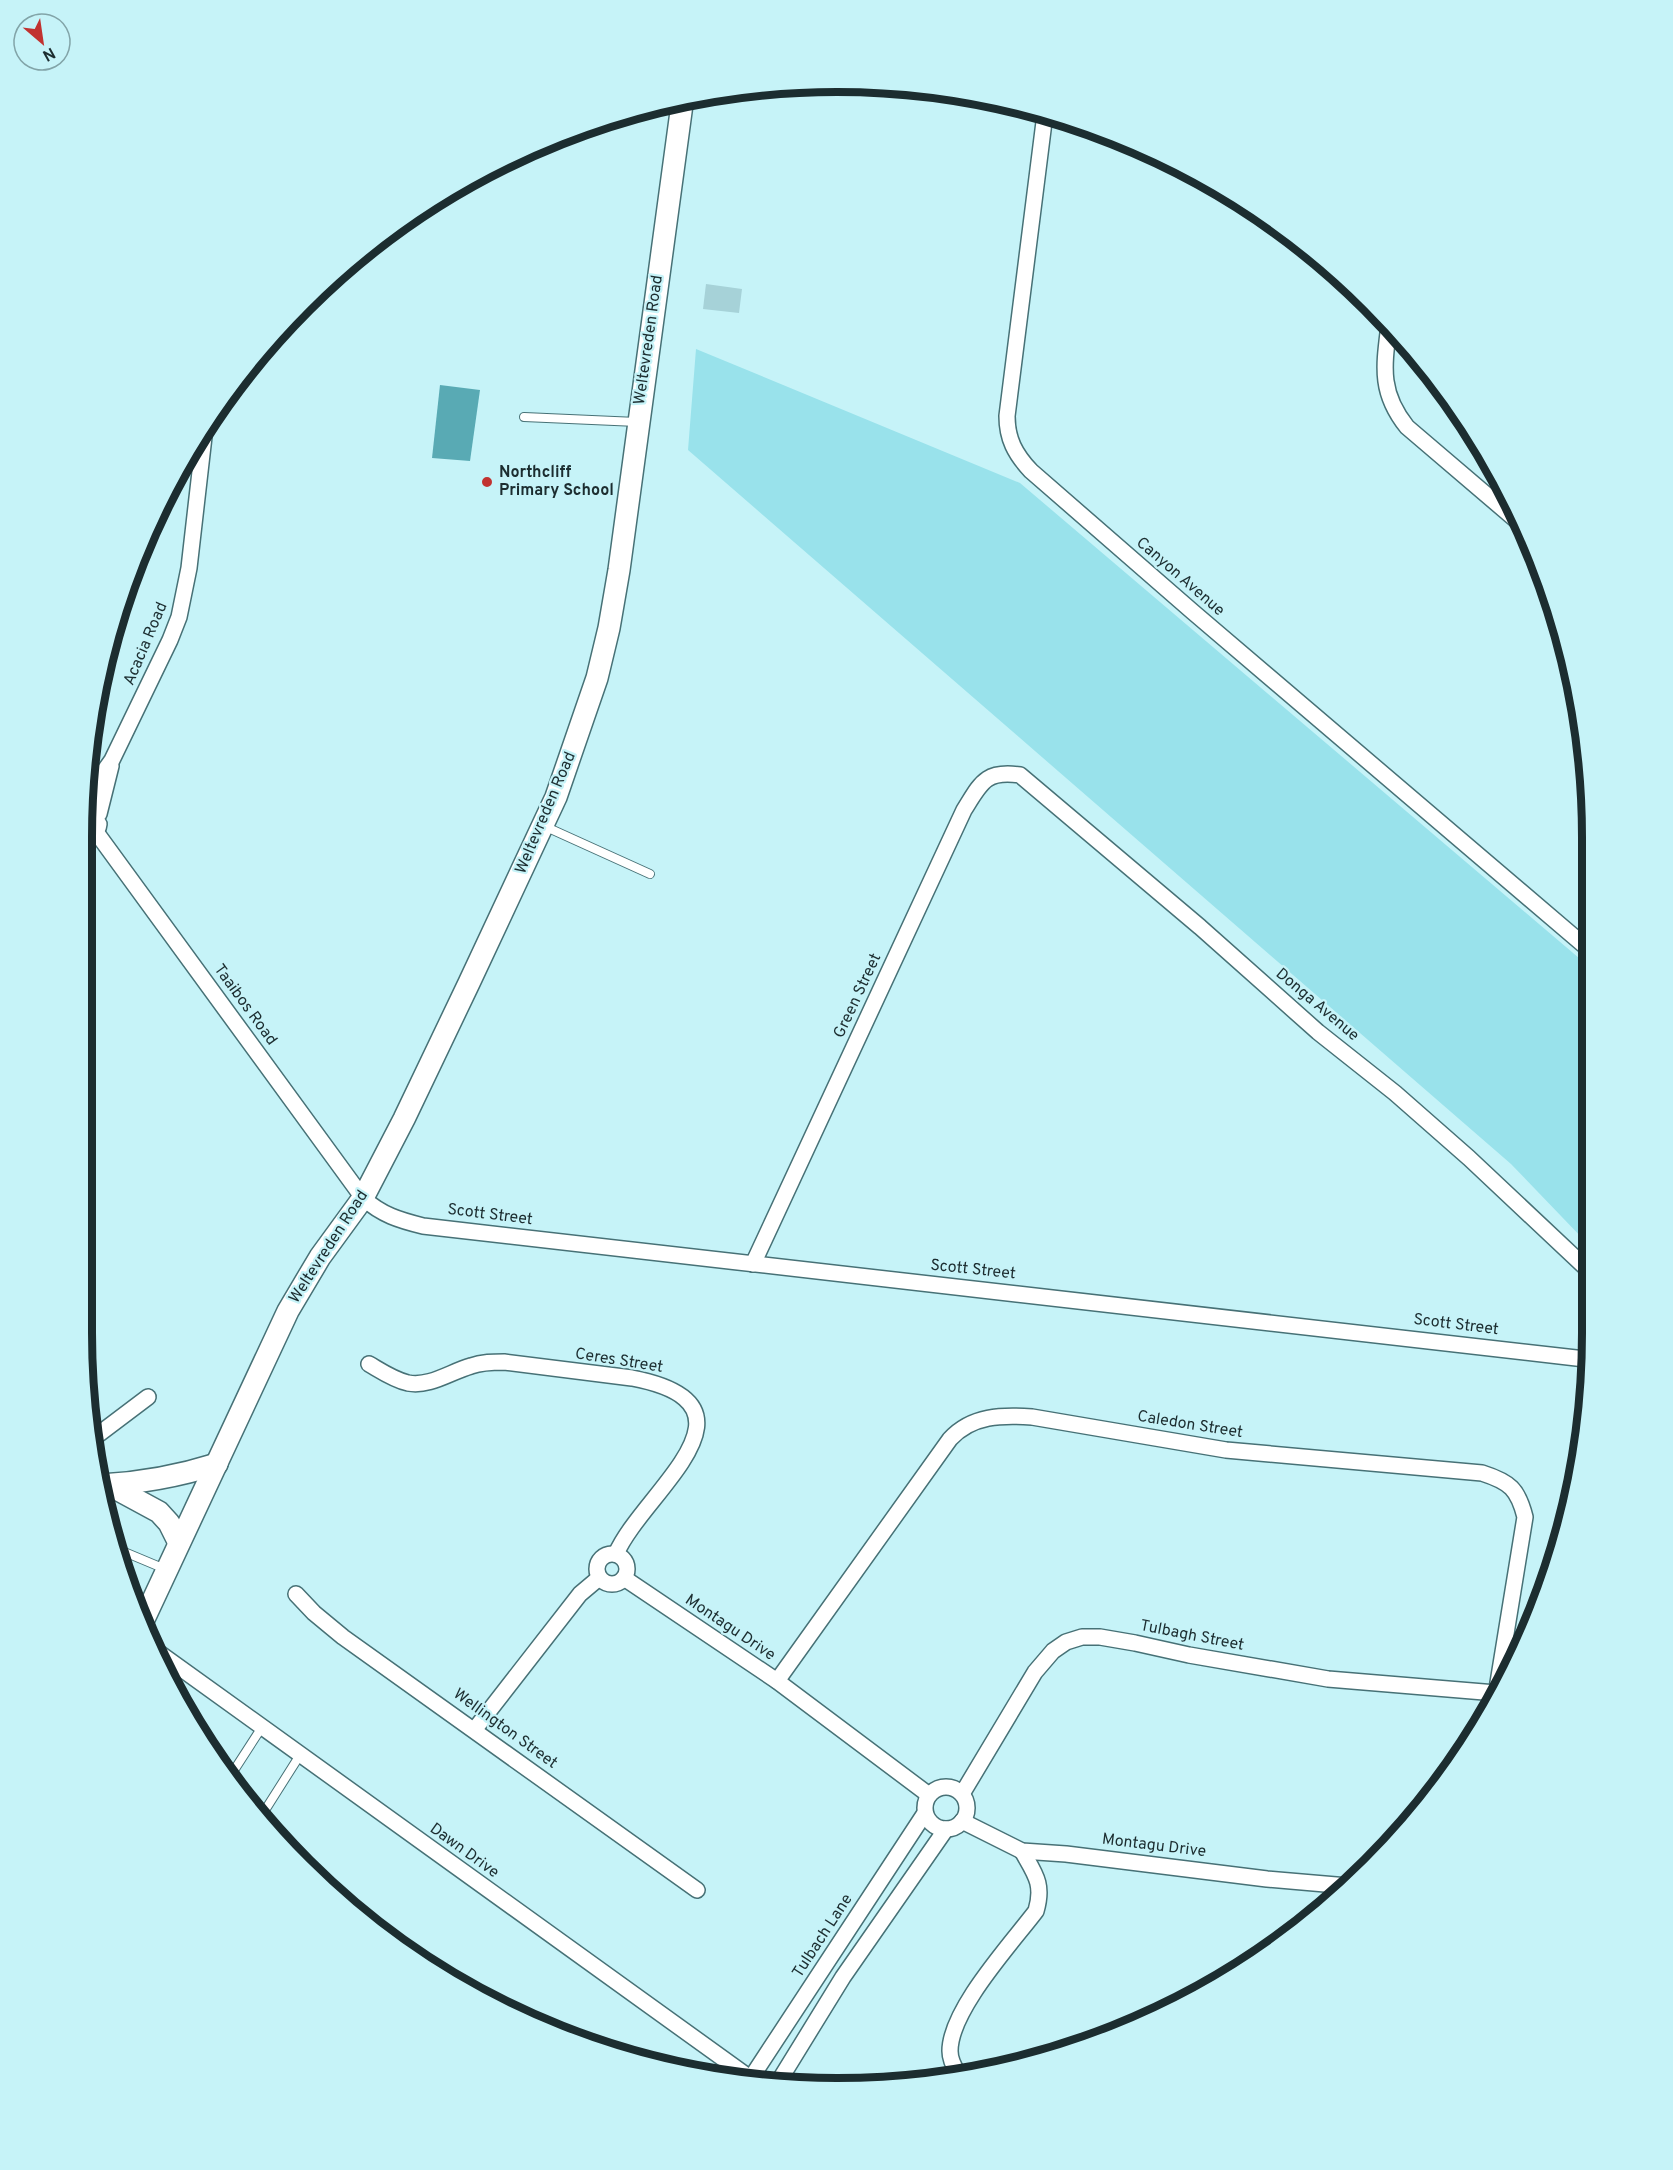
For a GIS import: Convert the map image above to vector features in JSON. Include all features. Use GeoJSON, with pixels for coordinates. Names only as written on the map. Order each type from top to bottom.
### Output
{"type":"FeatureCollection","features":[{"type":"Feature","properties":{"kind":"main road","name":"Weltevreden Road"},"geometry":{"type":"LineString","coordinates":[[146,1614],[288,1311],[320,1257],[363,1198],[424,1077],[556,797],[580,730],[597,678],[619,570],[682,108]]}},
{"type":"Feature","properties":{"kind":"main road"},"geometry":{"type":"LineString","coordinates":[[107,1485],[185,1474],[217,1464]]}},
{"type":"Feature","properties":{"kind":"main road"},"geometry":{"type":"LineString","coordinates":[[108,1486],[159,1512],[169,1523],[179,1543]]}},
{"type":"Feature","properties":{"kind":"street","name":"Canyon Avenue"},"geometry":{"type":"LineString","coordinates":[[1044,121],[1006,416],[1014,452],[1031,471],[1193,612],[1582,944]]}},
{"type":"Feature","properties":{"kind":"street"},"geometry":{"type":"LineString","coordinates":[[1388,335],[1384,380],[1401,419],[1407,427],[1508,513]]}},
{"type":"Feature","properties":{"kind":"street","name":"Acacia Road"},"geometry":{"type":"LineString","coordinates":[[93,786],[112,760],[179,617],[189,568],[203,445]]}},
{"type":"Feature","properties":{"kind":"street","name":"Acacia Road"},"geometry":{"type":"LineString","coordinates":[[92,832],[100,820],[99,814],[112,760]]}},
{"type":"Feature","properties":{"kind":"street","name":"Green Street"},"geometry":{"type":"LineString","coordinates":[[753,1264],[964,810],[979,786],[990,777],[1001,773],[1020,775]]}},
{"type":"Feature","properties":{"kind":"street","name":"Donga Avenue"},"geometry":{"type":"LineString","coordinates":[[1020,775],[1200,927],[1318,1032],[1395,1093],[1469,1158],[1582,1264]]}},
{"type":"Feature","properties":{"kind":"street"},"geometry":{"type":"LineString","coordinates":[[93,807],[99,814]]}},
{"type":"Feature","properties":{"kind":"street","name":"Taaibos Road"},"geometry":{"type":"LineString","coordinates":[[92,846],[363,1198]]}},
{"type":"Feature","properties":{"kind":"street","name":"Scott Street"},"geometry":{"type":"LineString","coordinates":[[363,1198],[376,1210],[393,1218],[423,1226],[1581,1358]]}},
{"type":"Feature","properties":{"kind":"street","name":"Ceres Street"},"geometry":{"type":"LineString","coordinates":[[369,1364],[393,1378],[408,1383],[421,1384],[472,1365],[504,1362],[632,1378],[651,1382],[679,1393],[689,1403],[696,1419],[693,1442],[682,1463],[628,1531],[616,1554]]}},
{"type":"Feature","properties":{"kind":"street"},"geometry":{"type":"LineString","coordinates":[[99,1434],[148,1397]]}},
{"type":"Feature","properties":{"kind":"street","name":"Caledon Street"},"geometry":{"type":"LineString","coordinates":[[777,1682],[950,1439],[958,1430],[970,1423],[997,1416],[1032,1417],[1226,1450],[1482,1473],[1498,1478],[1513,1487],[1525,1517],[1499,1674]]}},
{"type":"Feature","properties":{"kind":"street"},"geometry":{"type":"LineString","coordinates":[[616,1554],[621,1556],[626,1564],[624,1578],[614,1584],[603,1582],[599,1578],[596,1566],[599,1560],[604,1556],[616,1554]]}},
{"type":"Feature","properties":{"kind":"street"},"geometry":{"type":"LineString","coordinates":[[475,1729],[580,1594],[599,1578]]}},
{"type":"Feature","properties":{"kind":"street","name":"Montagu Drive"},"geometry":{"type":"LineString","coordinates":[[624,1578],[777,1682],[929,1795]]}},
{"type":"Feature","properties":{"kind":"street","name":"Wellington Street"},"geometry":{"type":"LineString","coordinates":[[296,1594],[314,1613],[343,1637],[698,1890]]}},
{"type":"Feature","properties":{"kind":"street","name":"Tulbagh Street"},"geometry":{"type":"LineString","coordinates":[[962,1794],[1035,1672],[1053,1651],[1066,1642],[1082,1637],[1100,1637],[1328,1679],[1489,1693]]}},
{"type":"Feature","properties":{"kind":"street","name":"Dawn Drive"},"geometry":{"type":"LineString","coordinates":[[165,1657],[742,2072]]}},
{"type":"Feature","properties":{"kind":"street"},"geometry":{"type":"LineString","coordinates":[[945,1787],[954,1788],[962,1794],[966,1803],[966,1813],[962,1821],[955,1827],[946,1829],[938,1828],[930,1822],[925,1813],[925,1803],[929,1795],[936,1789],[945,1787]]}},
{"type":"Feature","properties":{"kind":"street","name":"Tulbach Lane"},"geometry":{"type":"LineString","coordinates":[[753,2073],[925,1813]]}},
{"type":"Feature","properties":{"kind":"street","name":"Montagu Drive"},"geometry":{"type":"LineString","coordinates":[[962,1821],[1022,1851],[1337,1885]]}},
{"type":"Feature","properties":{"kind":"street"},"geometry":{"type":"LineString","coordinates":[[782,2076],[826,2005],[946,1829]]}},
{"type":"Feature","properties":{"kind":"street"},"geometry":{"type":"LineString","coordinates":[[956,2068],[950,2052],[954,2031],[963,2011],[1036,1911],[1039,1902],[1041,1892],[1038,1881],[1022,1851]]}},
{"type":"Feature","properties":{"kind":"street"},"geometry":{"type":"LineString","coordinates":[[807,1993],[826,2005]]}},
{"type":"Feature","properties":{"kind":"lane"},"geometry":{"type":"LineString","coordinates":[[524,417],[638,422]]}},
{"type":"Feature","properties":{"kind":"lane"},"geometry":{"type":"LineString","coordinates":[[542,826],[650,874]]}},
{"type":"Feature","properties":{"kind":"lane"},"geometry":{"type":"LineString","coordinates":[[125,1552],[167,1570]]}},
{"type":"Feature","properties":{"kind":"lane"},"geometry":{"type":"LineString","coordinates":[[234,1771],[262,1726]]}},
{"type":"Feature","properties":{"kind":"lane"},"geometry":{"type":"LineString","coordinates":[[265,1811],[300,1755]]}},
{"type":"Feature","properties":{"kind":"shaded area"},"geometry":{"type":"Polygon","coordinates":[[[696,349],[1020,483],[1582,961],[1582,1238],[1511,1164],[688,450],[696,349]]]}},
{"type":"Feature","properties":{"kind":"shaded area"},"geometry":{"type":"Polygon","coordinates":[[[440,385],[480,390],[470,461],[432,458],[440,385]]]}},
{"type":"Feature","properties":{"kind":"building"},"geometry":{"type":"Polygon","coordinates":[[[706,284],[742,289],[739,313],[703,309],[706,284]]]}},
{"type":"Feature","properties":{"kind":"place","name":"Northcliff Primary School"},"geometry":{"type":"Point","coordinates":[487,482]}}]}
